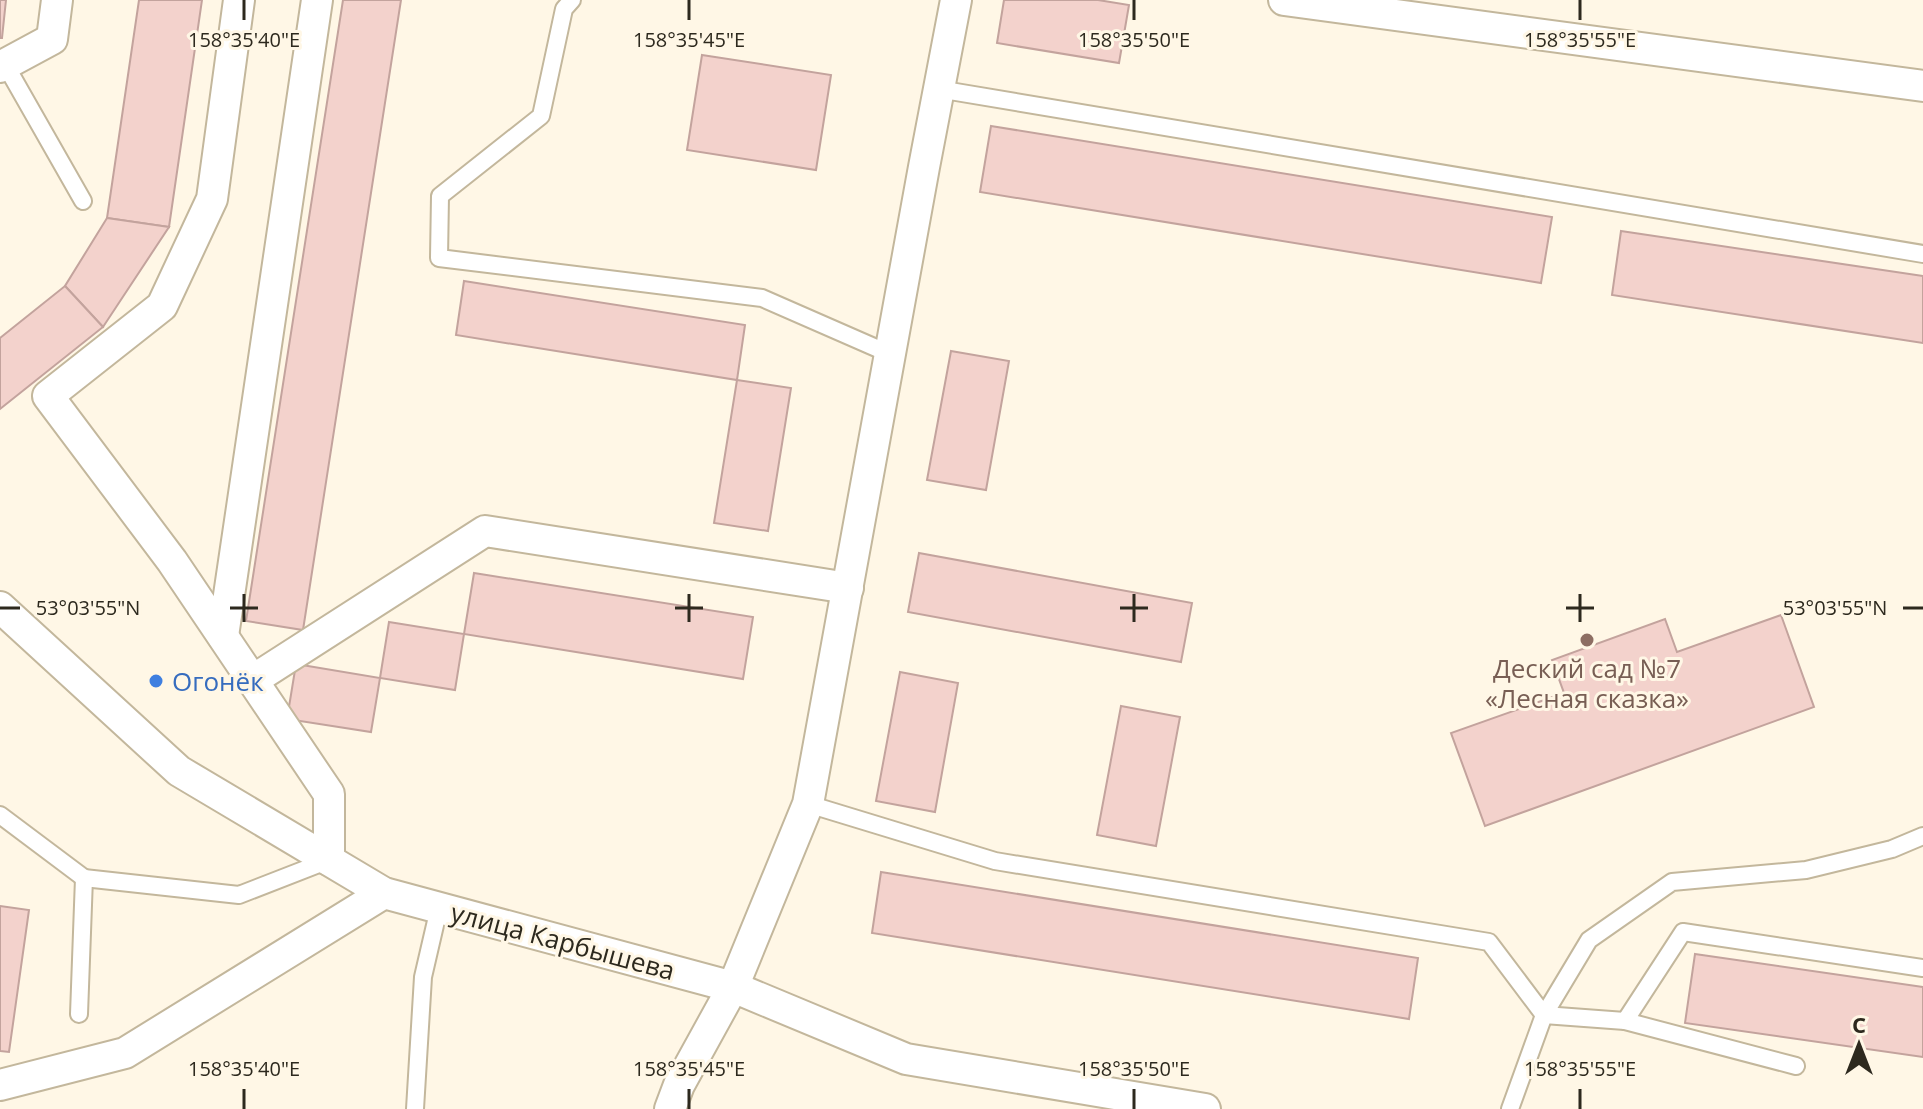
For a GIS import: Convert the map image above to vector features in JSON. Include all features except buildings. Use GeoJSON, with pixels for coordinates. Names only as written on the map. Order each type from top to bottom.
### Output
{"type":"FeatureCollection","features":[{"type":"Feature","properties":{"kind":"street"},"geometry":{"type":"LineString","coordinates":[[2,66],[52,39],[57,0]]}},
{"type":"Feature","properties":{"kind":"street"},"geometry":{"type":"LineString","coordinates":[[239,0],[212,199],[162,306],[48,396],[172,561],[329,794],[329,860]]}},
{"type":"Feature","properties":{"kind":"street"},"geometry":{"type":"LineString","coordinates":[[223,636],[317,0]]}},
{"type":"Feature","properties":{"kind":"street"},"geometry":{"type":"LineString","coordinates":[[670,1109],[679,1085],[733,987],[808,804],[956,0]]}},
{"type":"Feature","properties":{"kind":"street"},"geometry":{"type":"LineString","coordinates":[[1284,0],[1384,7],[1923,86]]}},
{"type":"Feature","properties":{"kind":"street"},"geometry":{"type":"LineString","coordinates":[[253,680],[485,531],[848,588]]}},
{"type":"Feature","properties":{"kind":"street","name":"улица Карбышева"},"geometry":{"type":"LineString","coordinates":[[0,607],[179,771],[384,893],[733,987],[906,1059],[1205,1109]]}},
{"type":"Feature","properties":{"kind":"street"},"geometry":{"type":"LineString","coordinates":[[0,1085],[125,1053],[384,893]]}},
{"type":"Feature","properties":{"kind":"lane"},"geometry":{"type":"LineString","coordinates":[[572,0],[564,9],[541,116],[440,196],[439,258],[762,298],[890,354]]}},
{"type":"Feature","properties":{"kind":"lane"},"geometry":{"type":"LineString","coordinates":[[2,66],[83,201]]}},
{"type":"Feature","properties":{"kind":"lane"},"geometry":{"type":"LineString","coordinates":[[938,89],[1923,254]]}},
{"type":"Feature","properties":{"kind":"lane"},"geometry":{"type":"LineString","coordinates":[[808,804],[995,861],[1489,942],[1544,1015],[1625,1021],[1796,1066]]}},
{"type":"Feature","properties":{"kind":"lane"},"geometry":{"type":"LineString","coordinates":[[0,815],[84,878],[239,895],[329,860]]}},
{"type":"Feature","properties":{"kind":"lane"},"geometry":{"type":"LineString","coordinates":[[1510,1109],[1544,1015],[1589,940],[1672,882],[1806,870],[1892,849],[1923,836]]}},
{"type":"Feature","properties":{"kind":"lane"},"geometry":{"type":"LineString","coordinates":[[79,1014],[84,878]]}},
{"type":"Feature","properties":{"kind":"lane"},"geometry":{"type":"LineString","coordinates":[[415,1109],[423,977],[439,908]]}},
{"type":"Feature","properties":{"kind":"lane"},"geometry":{"type":"LineString","coordinates":[[1625,1021],[1683,932],[1923,968]]}},
{"type":"Feature","properties":{"kind":"place","name":"Деский сад №7 «Лесная сказка»"},"geometry":{"type":"Point","coordinates":[1587,640]}},
{"type":"Feature","properties":{"kind":"place","name":"Огонёк"},"geometry":{"type":"Point","coordinates":[156,681]}}]}
